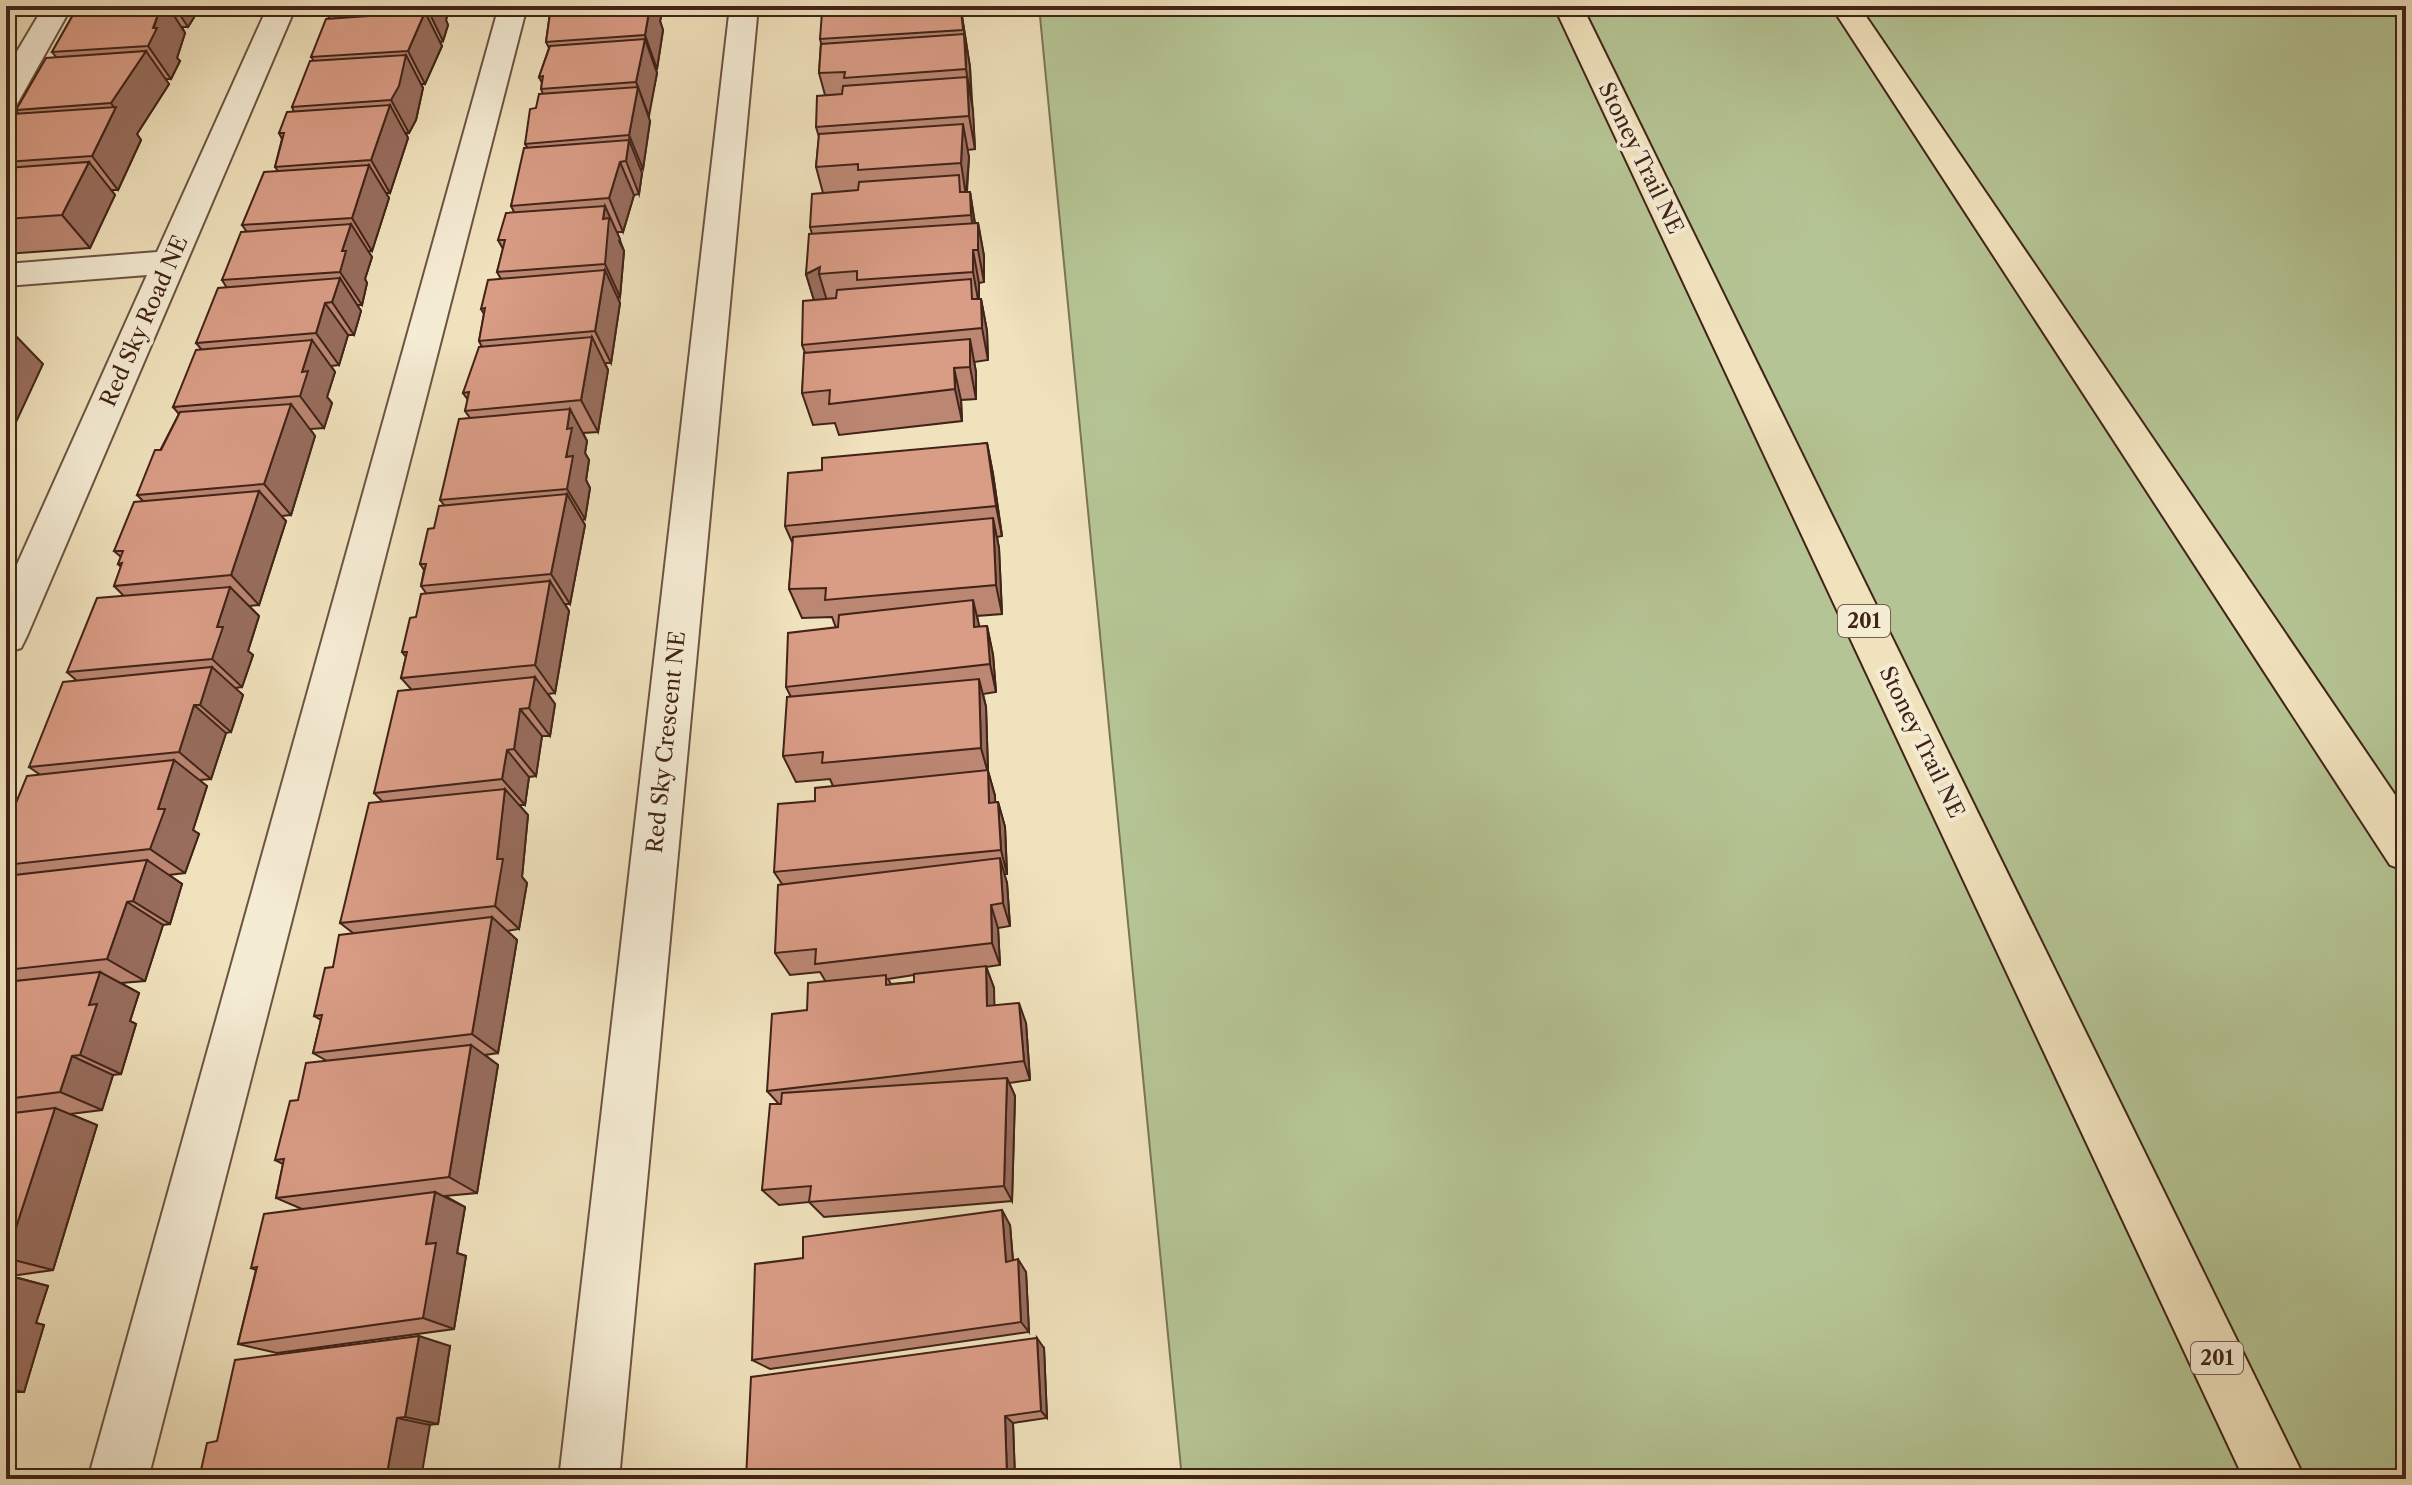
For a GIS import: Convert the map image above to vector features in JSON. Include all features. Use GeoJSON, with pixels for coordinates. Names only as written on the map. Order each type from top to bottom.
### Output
{"type":"FeatureCollection","features":[{"type":"Feature","properties":{"kind":"highway","name":"Stoney Trail NE"},"geometry":{"type":"LineString","coordinates":[[1568,6],[2275,1479]]}},
{"type":"Feature","properties":{"kind":"highway"},"geometry":{"type":"LineString","coordinates":[[1851,13],[2406,850]]}},
{"type":"Feature","properties":{"kind":"highway"},"geometry":{"type":"LineString","coordinates":[[2160,1236],[2263,1479]]}},
{"type":"Feature","properties":{"kind":"street"},"geometry":{"type":"LineString","coordinates":[[6,97],[58,6]]}},
{"type":"Feature","properties":{"kind":"street","name":"Red Sky Road NE"},"geometry":{"type":"LineString","coordinates":[[6,636],[282,6]]}},
{"type":"Feature","properties":{"kind":"street"},"geometry":{"type":"LineString","coordinates":[[118,1479],[513,6]]}},
{"type":"Feature","properties":{"kind":"street","name":"Red Sky Crescent NE"},"geometry":{"type":"LineString","coordinates":[[589,1479],[744,6]]}},
{"type":"Feature","properties":{"kind":"street"},"geometry":{"type":"LineString","coordinates":[[6,275],[170,262]]}},
{"type":"Feature","properties":{"kind":"green space"},"geometry":{"type":"Polygon","coordinates":[[[1039,6],[2406,6],[2406,1479],[1182,1479],[1039,6]]]}},
{"type":"Feature","properties":{"kind":"building"},"geometry":{"type":"Polygon","coordinates":[[[78,6],[161,6],[153,28],[157,28],[148,46],[52,52],[78,6]]]}},
{"type":"Feature","properties":{"kind":"building"},"geometry":{"type":"Polygon","coordinates":[[[331,6],[427,6],[427,8],[327,15],[331,6]]]}},
{"type":"Feature","properties":{"kind":"building"},"geometry":{"type":"Polygon","coordinates":[[[551,6],[650,6],[645,35],[546,42],[551,6]]]}},
{"type":"Feature","properties":{"kind":"building"},"geometry":{"type":"Polygon","coordinates":[[[863,6],[954,6],[954,10],[961,10],[963,30],[820,39],[822,12],[863,6]]]}},
{"type":"Feature","properties":{"kind":"building"},"geometry":{"type":"Polygon","coordinates":[[[425,12],[408,51],[311,57],[326,19],[425,12]]]}},
{"type":"Feature","properties":{"kind":"building"},"geometry":{"type":"Polygon","coordinates":[[[964,34],[966,69],[844,78],[845,72],[819,73],[821,44],[964,34]]]}},
{"type":"Feature","properties":{"kind":"building"},"geometry":{"type":"Polygon","coordinates":[[[645,39],[636,82],[541,89],[543,76],[539,77],[550,46],[645,39]]]}},
{"type":"Feature","properties":{"kind":"building"},"geometry":{"type":"Polygon","coordinates":[[[146,51],[111,103],[16,110],[46,58],[146,51]]]}},
{"type":"Feature","properties":{"kind":"building"},"geometry":{"type":"Polygon","coordinates":[[[406,55],[399,86],[391,100],[292,107],[310,61],[406,55]]]}},
{"type":"Feature","properties":{"kind":"building"},"geometry":{"type":"Polygon","coordinates":[[[967,77],[969,116],[816,127],[817,96],[842,94],[843,86],[967,77]]]}},
{"type":"Feature","properties":{"kind":"building"},"geometry":{"type":"Polygon","coordinates":[[[638,87],[629,135],[525,144],[530,109],[536,108],[539,94],[638,87]]]}},
{"type":"Feature","properties":{"kind":"building"},"geometry":{"type":"Polygon","coordinates":[[[390,105],[371,160],[275,167],[284,133],[279,133],[287,112],[390,105]]]}},
{"type":"Feature","properties":{"kind":"building"},"geometry":{"type":"Polygon","coordinates":[[[116,107],[92,156],[6,162],[6,124],[13,114],[116,107]]]}},
{"type":"Feature","properties":{"kind":"building"},"geometry":{"type":"Polygon","coordinates":[[[963,124],[961,163],[858,170],[858,164],[816,167],[819,134],[963,124]]]}},
{"type":"Feature","properties":{"kind":"building"},"geometry":{"type":"Polygon","coordinates":[[[629,140],[626,161],[620,162],[609,198],[511,206],[524,148],[629,140]]]}},
{"type":"Feature","properties":{"kind":"building"},"geometry":{"type":"Polygon","coordinates":[[[89,162],[62,215],[6,219],[6,168],[89,162]]]}},
{"type":"Feature","properties":{"kind":"building"},"geometry":{"type":"Polygon","coordinates":[[[369,165],[352,218],[242,225],[264,172],[369,165]]]}},
{"type":"Feature","properties":{"kind":"building"},"geometry":{"type":"Polygon","coordinates":[[[959,175],[960,192],[970,192],[971,215],[810,227],[812,194],[858,190],[859,182],[959,175]]]}},
{"type":"Feature","properties":{"kind":"building"},"geometry":{"type":"Polygon","coordinates":[[[605,206],[603,219],[609,218],[605,264],[497,272],[505,240],[498,240],[506,213],[605,206]]]}},
{"type":"Feature","properties":{"kind":"building"},"geometry":{"type":"Polygon","coordinates":[[[978,223],[978,250],[973,250],[973,272],[857,280],[857,271],[819,274],[820,267],[806,274],[809,234],[978,223]]]}},
{"type":"Feature","properties":{"kind":"building"},"geometry":{"type":"Polygon","coordinates":[[[351,224],[342,251],[346,251],[340,272],[222,280],[241,232],[351,224]]]}},
{"type":"Feature","properties":{"kind":"building"},"geometry":{"type":"Polygon","coordinates":[[[605,270],[595,331],[479,341],[485,308],[481,309],[488,280],[605,270]]]}},
{"type":"Feature","properties":{"kind":"building"},"geometry":{"type":"Polygon","coordinates":[[[340,278],[332,302],[325,303],[316,333],[196,343],[218,288],[340,278]]]}},
{"type":"Feature","properties":{"kind":"building"},"geometry":{"type":"Polygon","coordinates":[[[971,279],[972,299],[981,299],[982,328],[802,345],[803,301],[836,298],[837,290],[971,279]]]}},
{"type":"Feature","properties":{"kind":"building"},"geometry":{"type":"Polygon","coordinates":[[[592,337],[581,400],[465,411],[469,392],[463,393],[479,347],[592,337]]]}},
{"type":"Feature","properties":{"kind":"building"},"geometry":{"type":"Polygon","coordinates":[[[970,339],[970,367],[954,368],[955,389],[829,404],[830,390],[802,393],[804,353],[970,339]]]}},
{"type":"Feature","properties":{"kind":"building"},"geometry":{"type":"Polygon","coordinates":[[[312,340],[302,372],[308,371],[300,396],[173,407],[196,350],[312,340]]]}},
{"type":"Feature","properties":{"kind":"building"},"geometry":{"type":"Polygon","coordinates":[[[291,404],[264,484],[137,495],[155,450],[161,450],[180,412],[291,404]]]}},
{"type":"Feature","properties":{"kind":"building"},"geometry":{"type":"Polygon","coordinates":[[[570,409],[567,429],[572,428],[566,457],[573,456],[567,489],[440,500],[459,419],[570,409]]]}},
{"type":"Feature","properties":{"kind":"building"},"geometry":{"type":"Polygon","coordinates":[[[987,443],[996,506],[785,526],[788,473],[822,470],[822,458],[987,443]]]}},
{"type":"Feature","properties":{"kind":"building"},"geometry":{"type":"Polygon","coordinates":[[[259,491],[231,575],[114,586],[123,551],[114,551],[134,502],[259,491]]]}},
{"type":"Feature","properties":{"kind":"building"},"geometry":{"type":"Polygon","coordinates":[[[567,494],[551,574],[421,586],[426,564],[420,564],[428,529],[434,528],[439,506],[567,494]]]}},
{"type":"Feature","properties":{"kind":"building"},"geometry":{"type":"Polygon","coordinates":[[[993,518],[996,585],[825,600],[826,588],[789,589],[793,537],[993,518]]]}},
{"type":"Feature","properties":{"kind":"building"},"geometry":{"type":"Polygon","coordinates":[[[550,581],[535,665],[401,678],[407,652],[402,652],[410,618],[416,617],[421,594],[550,581]]]}},
{"type":"Feature","properties":{"kind":"building"},"geometry":{"type":"Polygon","coordinates":[[[230,587],[217,627],[223,627],[212,659],[67,672],[97,598],[230,587]]]}},
{"type":"Feature","properties":{"kind":"building"},"geometry":{"type":"Polygon","coordinates":[[[973,600],[974,627],[987,626],[990,664],[786,687],[788,633],[838,627],[839,615],[973,600]]]}},
{"type":"Feature","properties":{"kind":"building"},"geometry":{"type":"Polygon","coordinates":[[[212,667],[200,705],[194,705],[179,752],[29,767],[63,682],[212,667]]]}},
{"type":"Feature","properties":{"kind":"building"},"geometry":{"type":"Polygon","coordinates":[[[535,677],[529,708],[520,709],[514,749],[507,750],[502,779],[374,793],[398,691],[535,677]]]}},
{"type":"Feature","properties":{"kind":"building"},"geometry":{"type":"Polygon","coordinates":[[[979,679],[981,748],[822,763],[823,752],[783,756],[787,697],[979,679]]]}},
{"type":"Feature","properties":{"kind":"building"},"geometry":{"type":"Polygon","coordinates":[[[174,760],[158,809],[165,809],[150,849],[6,865],[6,837],[10,827],[6,827],[27,776],[174,760]]]}},
{"type":"Feature","properties":{"kind":"building"},"geometry":{"type":"Polygon","coordinates":[[[988,770],[989,803],[998,802],[1001,850],[774,872],[778,804],[815,801],[815,788],[988,770]]]}},
{"type":"Feature","properties":{"kind":"building"},"geometry":{"type":"Polygon","coordinates":[[[505,789],[497,859],[503,859],[495,906],[340,923],[369,803],[505,789]]]}},
{"type":"Feature","properties":{"kind":"building"},"geometry":{"type":"Polygon","coordinates":[[[1000,858],[1003,903],[991,905],[992,943],[815,964],[816,949],[775,953],[778,885],[1000,858]]]}},
{"type":"Feature","properties":{"kind":"building"},"geometry":{"type":"Polygon","coordinates":[[[147,860],[133,901],[127,902],[107,959],[6,970],[6,876],[147,860]]]}},
{"type":"Feature","properties":{"kind":"building"},"geometry":{"type":"Polygon","coordinates":[[[492,917],[472,1034],[313,1053],[322,1015],[314,1016],[325,968],[333,967],[339,935],[492,917]]]}},
{"type":"Feature","properties":{"kind":"building"},"geometry":{"type":"Polygon","coordinates":[[[986,966],[987,1006],[1019,1003],[1024,1061],[767,1091],[772,1014],[807,1010],[808,983],[886,975],[886,985],[914,982],[914,974],[986,966]]]}},
{"type":"Feature","properties":{"kind":"building"},"geometry":{"type":"Polygon","coordinates":[[[100,972],[89,1005],[97,1004],[80,1055],[72,1056],[60,1092],[6,1099],[6,982],[100,972]]]}},
{"type":"Feature","properties":{"kind":"building"},"geometry":{"type":"Polygon","coordinates":[[[471,1045],[449,1177],[276,1198],[284,1159],[275,1160],[290,1101],[298,1100],[306,1063],[471,1045]]]}},
{"type":"Feature","properties":{"kind":"building"},"geometry":{"type":"Polygon","coordinates":[[[1007,1078],[1004,1186],[809,1202],[811,1186],[762,1190],[770,1104],[781,1104],[782,1093],[1007,1078]]]}},
{"type":"Feature","properties":{"kind":"building"},"geometry":{"type":"Polygon","coordinates":[[[55,1108],[6,1258],[6,1114],[55,1108]]]}},
{"type":"Feature","properties":{"kind":"building"},"geometry":{"type":"Polygon","coordinates":[[[435,1192],[426,1244],[436,1243],[423,1318],[238,1344],[257,1267],[251,1268],[264,1214],[435,1192]]]}},
{"type":"Feature","properties":{"kind":"building"},"geometry":{"type":"Polygon","coordinates":[[[1002,1210],[1006,1262],[1018,1259],[1021,1322],[752,1360],[755,1264],[803,1258],[803,1237],[1002,1210]]]}},
{"type":"Feature","properties":{"kind":"building"},"geometry":{"type":"Polygon","coordinates":[[[419,1336],[405,1417],[397,1418],[386,1479],[199,1479],[207,1443],[217,1441],[235,1360],[419,1336]]]}},
{"type":"Feature","properties":{"kind":"building"},"geometry":{"type":"Polygon","coordinates":[[[1037,1338],[1041,1411],[1005,1416],[1007,1476],[987,1479],[746,1479],[751,1377],[1037,1338]]]}}]}
